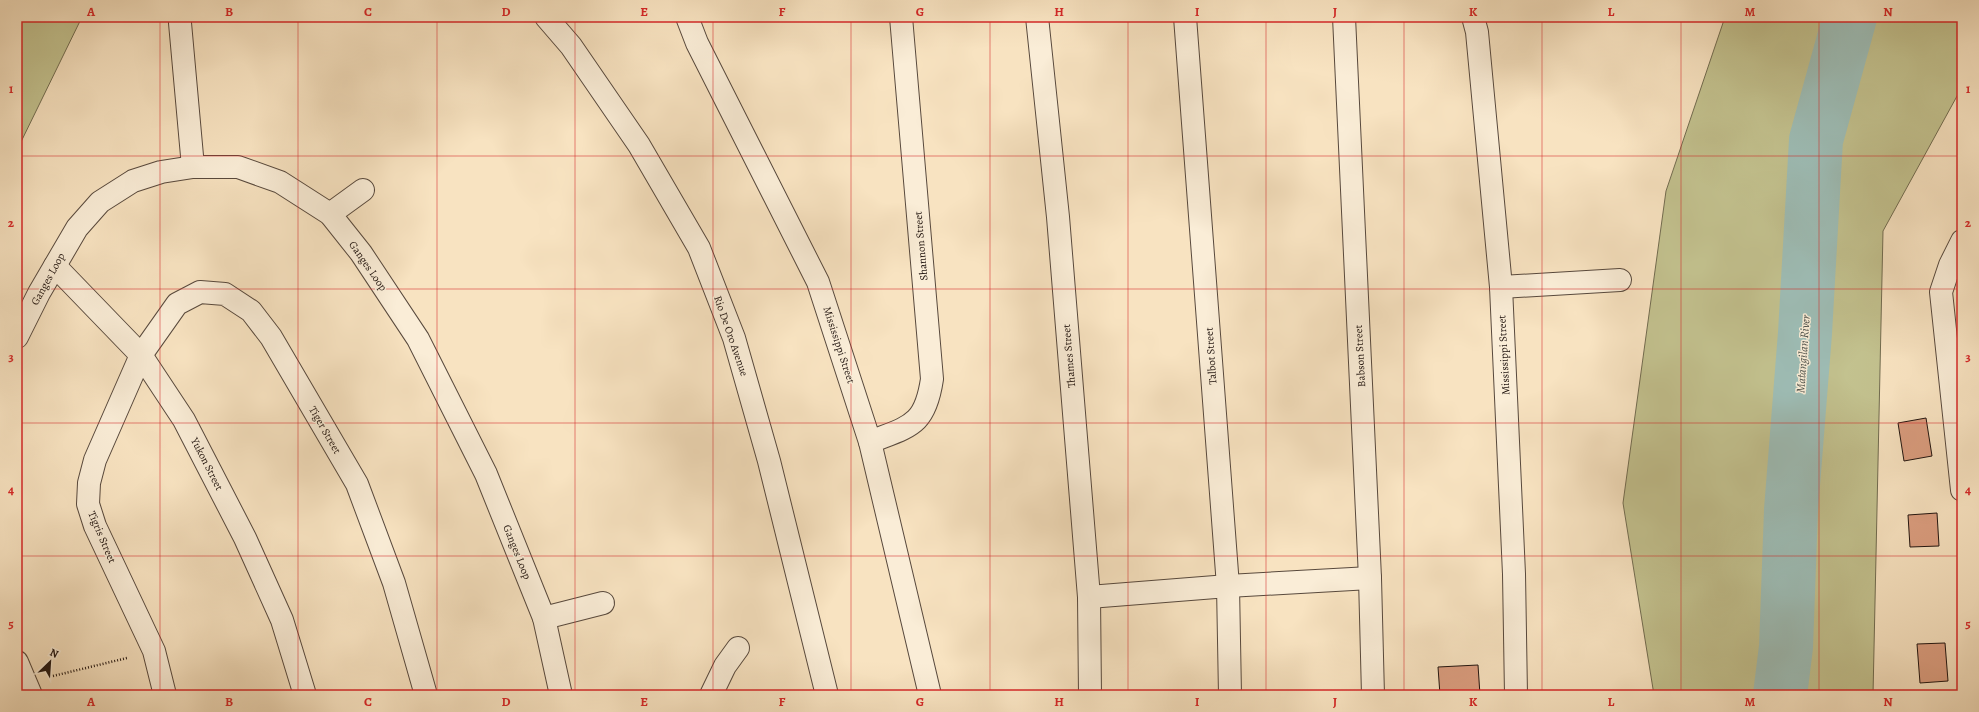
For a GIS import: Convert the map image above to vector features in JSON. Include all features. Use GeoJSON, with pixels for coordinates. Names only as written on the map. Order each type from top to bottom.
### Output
{"type":"FeatureCollection","features":[{"type":"Feature","properties":{"kind":"street","name":"Rio De Oro Avenue"},"geometry":{"type":"LineString","coordinates":[[546,17],[571,46],[639,145],[699,248],[734,338],[769,462],[827,695]]}},
{"type":"Feature","properties":{"kind":"street","name":"Mississippi Street"},"geometry":{"type":"LineString","coordinates":[[688,17],[701,50],[818,282],[870,442],[930,695]]}},
{"type":"Feature","properties":{"kind":"street","name":"Shannon Street"},"geometry":{"type":"LineString","coordinates":[[870,442],[911,426],[923,412],[930,396],[932,379],[901,17]]}},
{"type":"Feature","properties":{"kind":"street","name":"Thames Street"},"geometry":{"type":"LineString","coordinates":[[1037,17],[1058,217],[1089,597],[1090,695]]}},
{"type":"Feature","properties":{"kind":"street","name":"Talbot Street"},"geometry":{"type":"LineString","coordinates":[[1185,17],[1228,586],[1230,695]]}},
{"type":"Feature","properties":{"kind":"street","name":"Babson Street"},"geometry":{"type":"LineString","coordinates":[[1344,17],[1370,578],[1373,695]]}},
{"type":"Feature","properties":{"kind":"street","name":"Mississippi Street"},"geometry":{"type":"LineString","coordinates":[[1473,17],[1477,32],[1501,287],[1514,574],[1516,695]]}},
{"type":"Feature","properties":{"kind":"street"},"geometry":{"type":"LineString","coordinates":[[180,23],[193,167]]}},
{"type":"Feature","properties":{"kind":"street","name":"Ganges Loop"},"geometry":{"type":"LineString","coordinates":[[17,337],[77,228],[100,202],[133,181],[161,172],[193,167],[238,167],[280,182],[330,214],[361,253],[418,339],[486,474],[544,618],[561,695]]}},
{"type":"Feature","properties":{"kind":"street"},"geometry":{"type":"LineString","coordinates":[[330,214],[363,190]]}},
{"type":"Feature","properties":{"kind":"street"},"geometry":{"type":"LineString","coordinates":[[1962,241],[1950,265],[1941,292],[1962,490]]}},
{"type":"Feature","properties":{"kind":"street","name":"Yukon Street"},"geometry":{"type":"LineString","coordinates":[[55,266],[141,355],[184,420],[245,538],[282,620],[305,695]]}},
{"type":"Feature","properties":{"kind":"street"},"geometry":{"type":"LineString","coordinates":[[1501,287],[1620,280]]}},
{"type":"Feature","properties":{"kind":"street","name":"Tiger Street"},"geometry":{"type":"LineString","coordinates":[[141,355],[177,304],[200,292],[225,294],[250,311],[271,337],[357,484],[394,583],[426,695]]}},
{"type":"Feature","properties":{"kind":"street","name":"Tigris Street"},"geometry":{"type":"LineString","coordinates":[[141,355],[95,460],[89,483],[88,504],[95,526],[154,651],[165,695]]}},
{"type":"Feature","properties":{"kind":"street"},"geometry":{"type":"LineString","coordinates":[[1089,597],[1228,586],[1370,578]]}},
{"type":"Feature","properties":{"kind":"street"},"geometry":{"type":"LineString","coordinates":[[544,618],[602,603]]}},
{"type":"Feature","properties":{"kind":"street"},"geometry":{"type":"LineString","coordinates":[[711,695],[725,666],[738,648]]}},
{"type":"Feature","properties":{"kind":"street"},"geometry":{"type":"LineString","coordinates":[[17,662],[29,689]]}},
{"type":"Feature","properties":{"kind":"path"},"geometry":{"type":"LineString","coordinates":[[29,689],[154,651]]}},
{"type":"Feature","properties":{"kind":"shaded area"},"geometry":{"type":"Polygon","coordinates":[[[17,17],[82,17],[17,150],[17,17]]]}},
{"type":"Feature","properties":{"kind":"shaded area"},"geometry":{"type":"Polygon","coordinates":[[[1725,17],[1962,17],[1962,87],[1883,231],[1873,695],[1654,695],[1623,503],[1666,191],[1725,17]]]}},
{"type":"Feature","properties":{"kind":"building"},"geometry":{"type":"Polygon","coordinates":[[[1926,418],[1932,456],[1904,461],[1898,423],[1926,418]]]}},
{"type":"Feature","properties":{"kind":"building"},"geometry":{"type":"Polygon","coordinates":[[[1937,513],[1939,546],[1910,547],[1908,515],[1937,513]]]}},
{"type":"Feature","properties":{"kind":"building"},"geometry":{"type":"Polygon","coordinates":[[[1945,643],[1948,681],[1920,683],[1917,644],[1945,643]]]}},
{"type":"Feature","properties":{"kind":"building"},"geometry":{"type":"Polygon","coordinates":[[[1478,665],[1480,695],[1440,695],[1438,667],[1478,665]]]}},
{"type":"Feature","properties":{"kind":"waterway","name":"Matangilan River"},"geometry":{"type":"LineString","coordinates":[[1780,695],[1786,647],[1791,510],[1805,333],[1816,140],[1850,17]]}}]}
